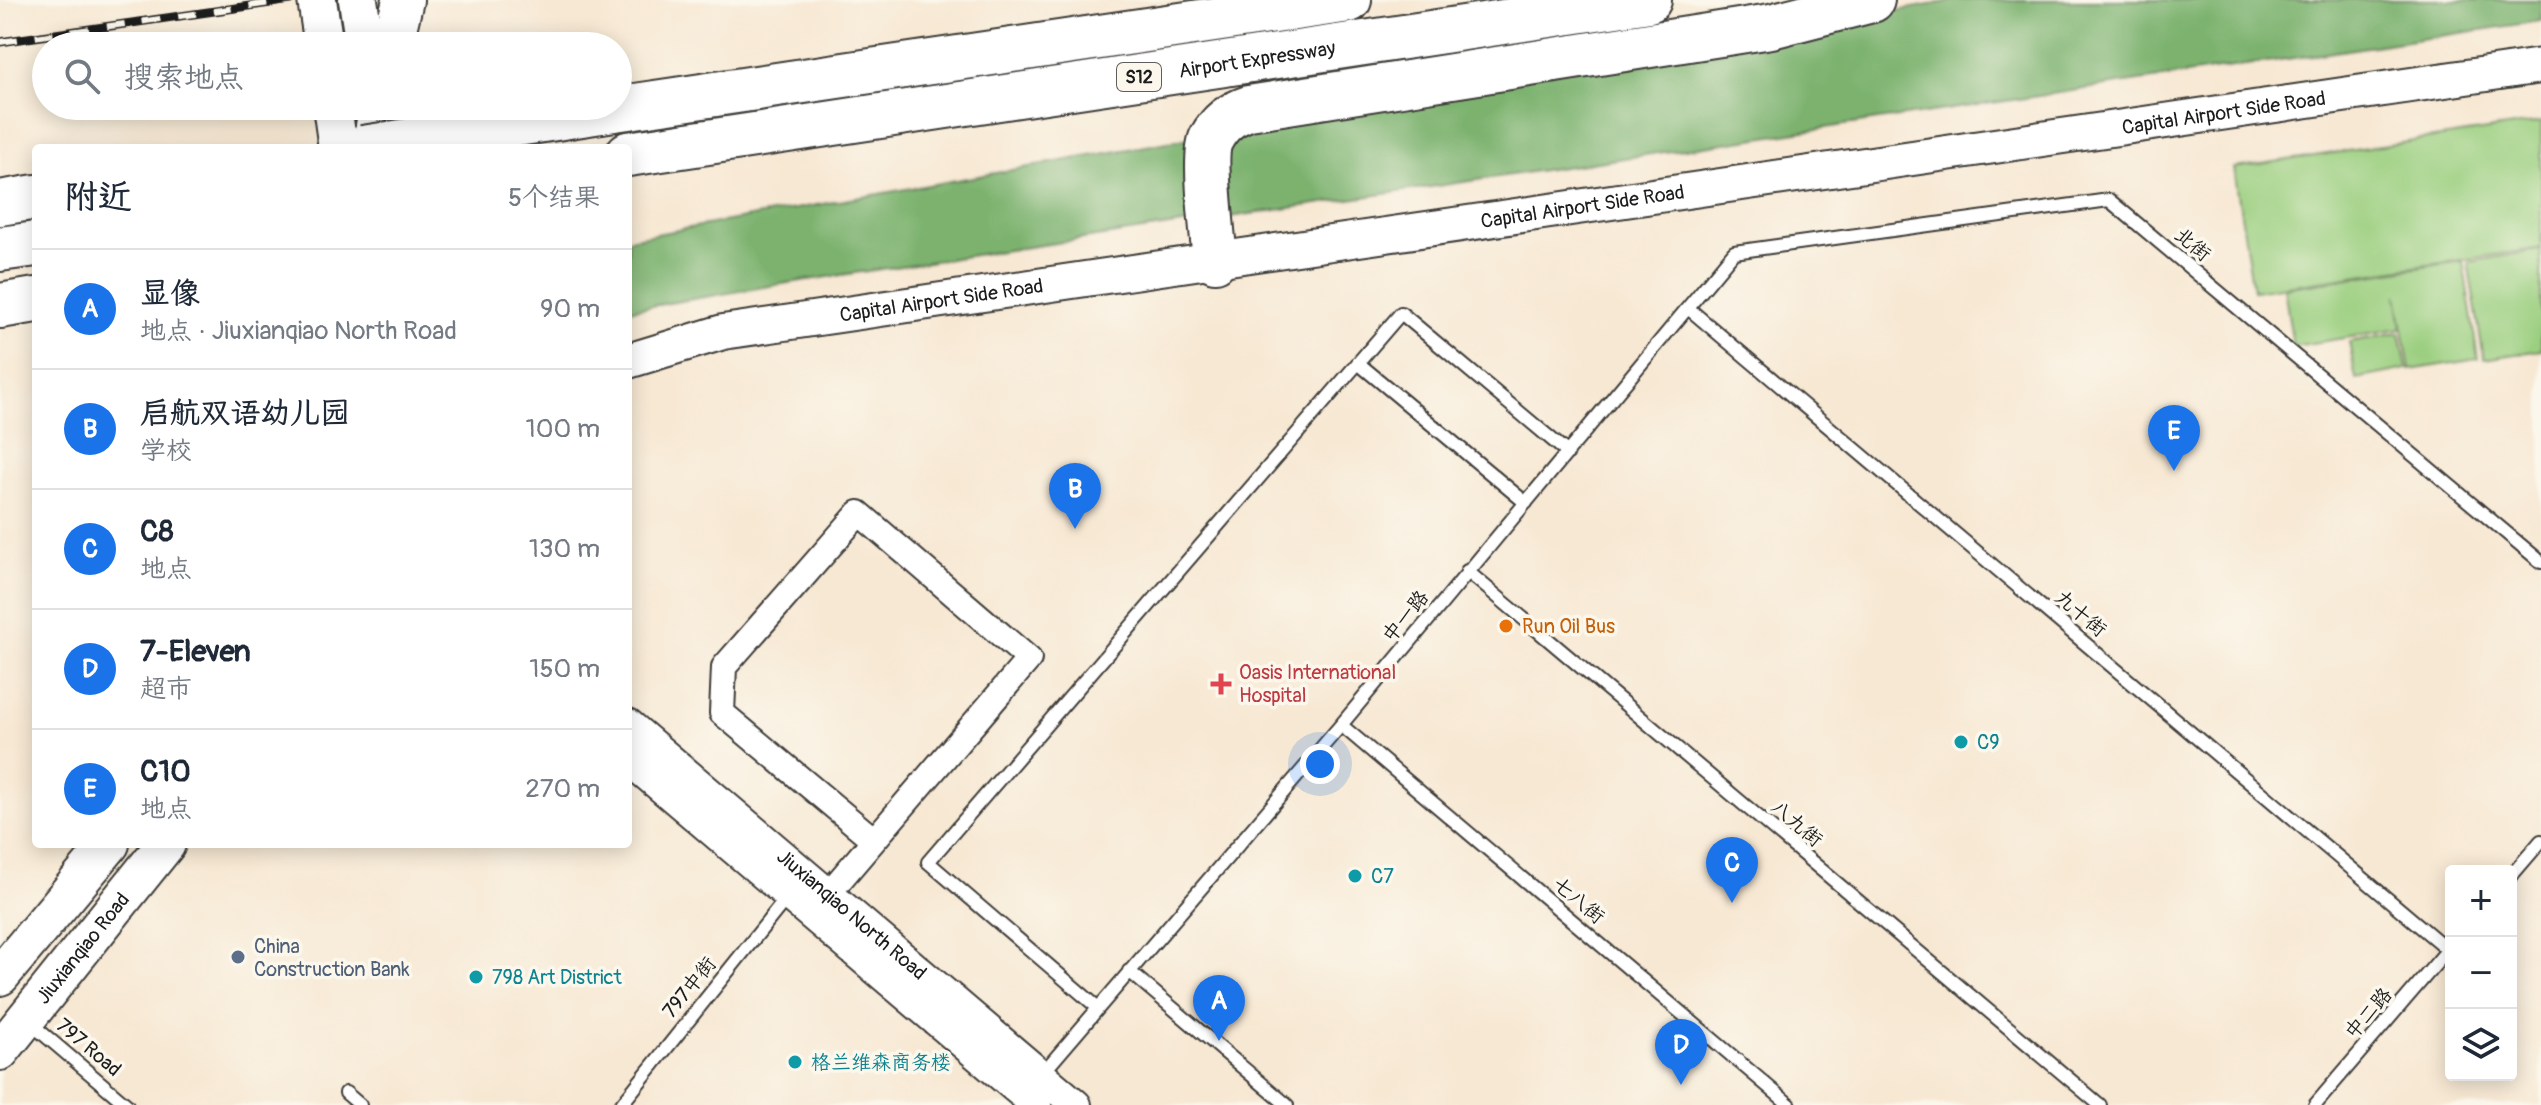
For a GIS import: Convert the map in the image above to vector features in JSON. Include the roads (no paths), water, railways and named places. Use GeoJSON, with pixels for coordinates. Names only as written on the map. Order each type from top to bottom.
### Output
{"type":"FeatureCollection","features":[{"type":"Feature","properties":{"kind":"highway"},"geometry":{"type":"LineString","coordinates":[[395,32],[403,0]]}},
{"type":"Feature","properties":{"kind":"highway","name":"Airport Expressway"},"geometry":{"type":"LineString","coordinates":[[632,153],[1649,0]]}},
{"type":"Feature","properties":{"kind":"highway"},"geometry":{"type":"LineString","coordinates":[[1215,260],[1209,142],[1228,115],[1249,108],[1771,26],[1872,0]]}},
{"type":"Feature","properties":{"kind":"highway","name":"S12"},"geometry":{"type":"LineString","coordinates":[[632,106],[1344,1]]}},
{"type":"Feature","properties":{"kind":"highway","name":"S12"},"geometry":{"type":"LineString","coordinates":[[374,127],[473,120]]}},
{"type":"Feature","properties":{"kind":"highway"},"geometry":{"type":"LineString","coordinates":[[0,203],[32,198]]}},
{"type":"Feature","properties":{"kind":"highway"},"geometry":{"type":"LineString","coordinates":[[0,249],[32,245]]}},
{"type":"Feature","properties":{"kind":"highway"},"geometry":{"type":"LineString","coordinates":[[0,306],[32,301]]}},
{"type":"Feature","properties":{"kind":"main road"},"geometry":{"type":"LineString","coordinates":[[317,0],[322,32]]}},
{"type":"Feature","properties":{"kind":"main road"},"geometry":{"type":"LineString","coordinates":[[358,0],[363,32]]}},
{"type":"Feature","properties":{"kind":"main road","name":"Capital Airport Side Road"},"geometry":{"type":"LineString","coordinates":[[632,360],[723,332],[2541,66]]}},
{"type":"Feature","properties":{"kind":"main road"},"geometry":{"type":"LineString","coordinates":[[334,120],[337,144]]}},
{"type":"Feature","properties":{"kind":"main road"},"geometry":{"type":"LineString","coordinates":[[0,976],[107,848]]}},
{"type":"Feature","properties":{"kind":"main road","name":"Jiuxianqiao Road"},"geometry":{"type":"LineString","coordinates":[[0,1051],[163,848]]}},
{"type":"Feature","properties":{"kind":"street"},"geometry":{"type":"LineString","coordinates":[[828,894],[1029,659],[859,513],[724,667],[722,713],[874,840]]}},
{"type":"Feature","properties":{"kind":"street","name":"Jiuxianqiao North Road"},"geometry":{"type":"LineString","coordinates":[[632,727],[1076,1105]]}},
{"type":"Feature","properties":{"kind":"street","name":"Jiuxianqiao North Road"},"geometry":{"type":"LineString","coordinates":[[632,762],[1036,1105]]}},
{"type":"Feature","properties":{"kind":"lane","name":"北街"},"geometry":{"type":"LineString","coordinates":[[1734,252],[2109,200],[2541,562]]}},
{"type":"Feature","properties":{"kind":"lane","name":"中一路"},"geometry":{"type":"LineString","coordinates":[[1041,1075],[1341,725],[1734,252]]}},
{"type":"Feature","properties":{"kind":"lane","name":"九十街"},"geometry":{"type":"LineString","coordinates":[[1688,308],[2445,944]]}},
{"type":"Feature","properties":{"kind":"lane"},"geometry":{"type":"LineString","coordinates":[[1097,1007],[928,862],[1401,313],[1568,453]]}},
{"type":"Feature","properties":{"kind":"lane"},"geometry":{"type":"LineString","coordinates":[[1358,363],[1526,503]]}},
{"type":"Feature","properties":{"kind":"lane","name":"八九街"},"geometry":{"type":"LineString","coordinates":[[1467,571],[2100,1105]]}},
{"type":"Feature","properties":{"kind":"lane","name":"七八街"},"geometry":{"type":"LineString","coordinates":[[1341,725],[1790,1105]]}},
{"type":"Feature","properties":{"kind":"lane"},"geometry":{"type":"LineString","coordinates":[[2517,869],[2541,841]]}},
{"type":"Feature","properties":{"kind":"lane","name":"797中街"},"geometry":{"type":"LineString","coordinates":[[621,1105],[789,895]]}},
{"type":"Feature","properties":{"kind":"lane","name":"中二路"},"geometry":{"type":"LineString","coordinates":[[2315,1105],[2445,954]]}},
{"type":"Feature","properties":{"kind":"lane"},"geometry":{"type":"LineString","coordinates":[[1129,971],[1287,1105]]}},
{"type":"Feature","properties":{"kind":"lane","name":"797 Road"},"geometry":{"type":"LineString","coordinates":[[26,1019],[127,1105]]}},
{"type":"Feature","properties":{"kind":"lane"},"geometry":{"type":"LineString","coordinates":[[346,1093],[360,1105]]}},
{"type":"Feature","properties":{"kind":"railway"},"geometry":{"type":"LineString","coordinates":[[69,32],[291,0]]}},
{"type":"Feature","properties":{"kind":"railway"},"geometry":{"type":"LineString","coordinates":[[0,42],[32,37]]}},
{"type":"Feature","properties":{"kind":"place","name":"C10"},"geometry":{"type":"Point","coordinates":[2174,471]}},
{"type":"Feature","properties":{"kind":"place","name":"启航双语幼儿园"},"geometry":{"type":"Point","coordinates":[1075,529]}},
{"type":"Feature","properties":{"kind":"place","name":"Run Oil Bus"},"geometry":{"type":"Point","coordinates":[1506,626]}},
{"type":"Feature","properties":{"kind":"place","name":"Oasis International Hospital"},"geometry":{"type":"Point","coordinates":[1221,684]}},
{"type":"Feature","properties":{"kind":"place","name":"C9"},"geometry":{"type":"Point","coordinates":[1961,742]}},
{"type":"Feature","properties":{"kind":"place","name":"C7"},"geometry":{"type":"Point","coordinates":[1355,876]}},
{"type":"Feature","properties":{"kind":"place","name":"C8"},"geometry":{"type":"Point","coordinates":[1732,903]}},
{"type":"Feature","properties":{"kind":"place","name":"China Construction Bank"},"geometry":{"type":"Point","coordinates":[238,957]}},
{"type":"Feature","properties":{"kind":"place","name":"798 Art District"},"geometry":{"type":"Point","coordinates":[476,977]}},
{"type":"Feature","properties":{"kind":"place","name":"显像"},"geometry":{"type":"Point","coordinates":[1219,1041]}},
{"type":"Feature","properties":{"kind":"place","name":"格兰维森商务楼"},"geometry":{"type":"Point","coordinates":[795,1062]}},
{"type":"Feature","properties":{"kind":"place","name":"7-Eleven"},"geometry":{"type":"Point","coordinates":[1681,1085]}}]}
